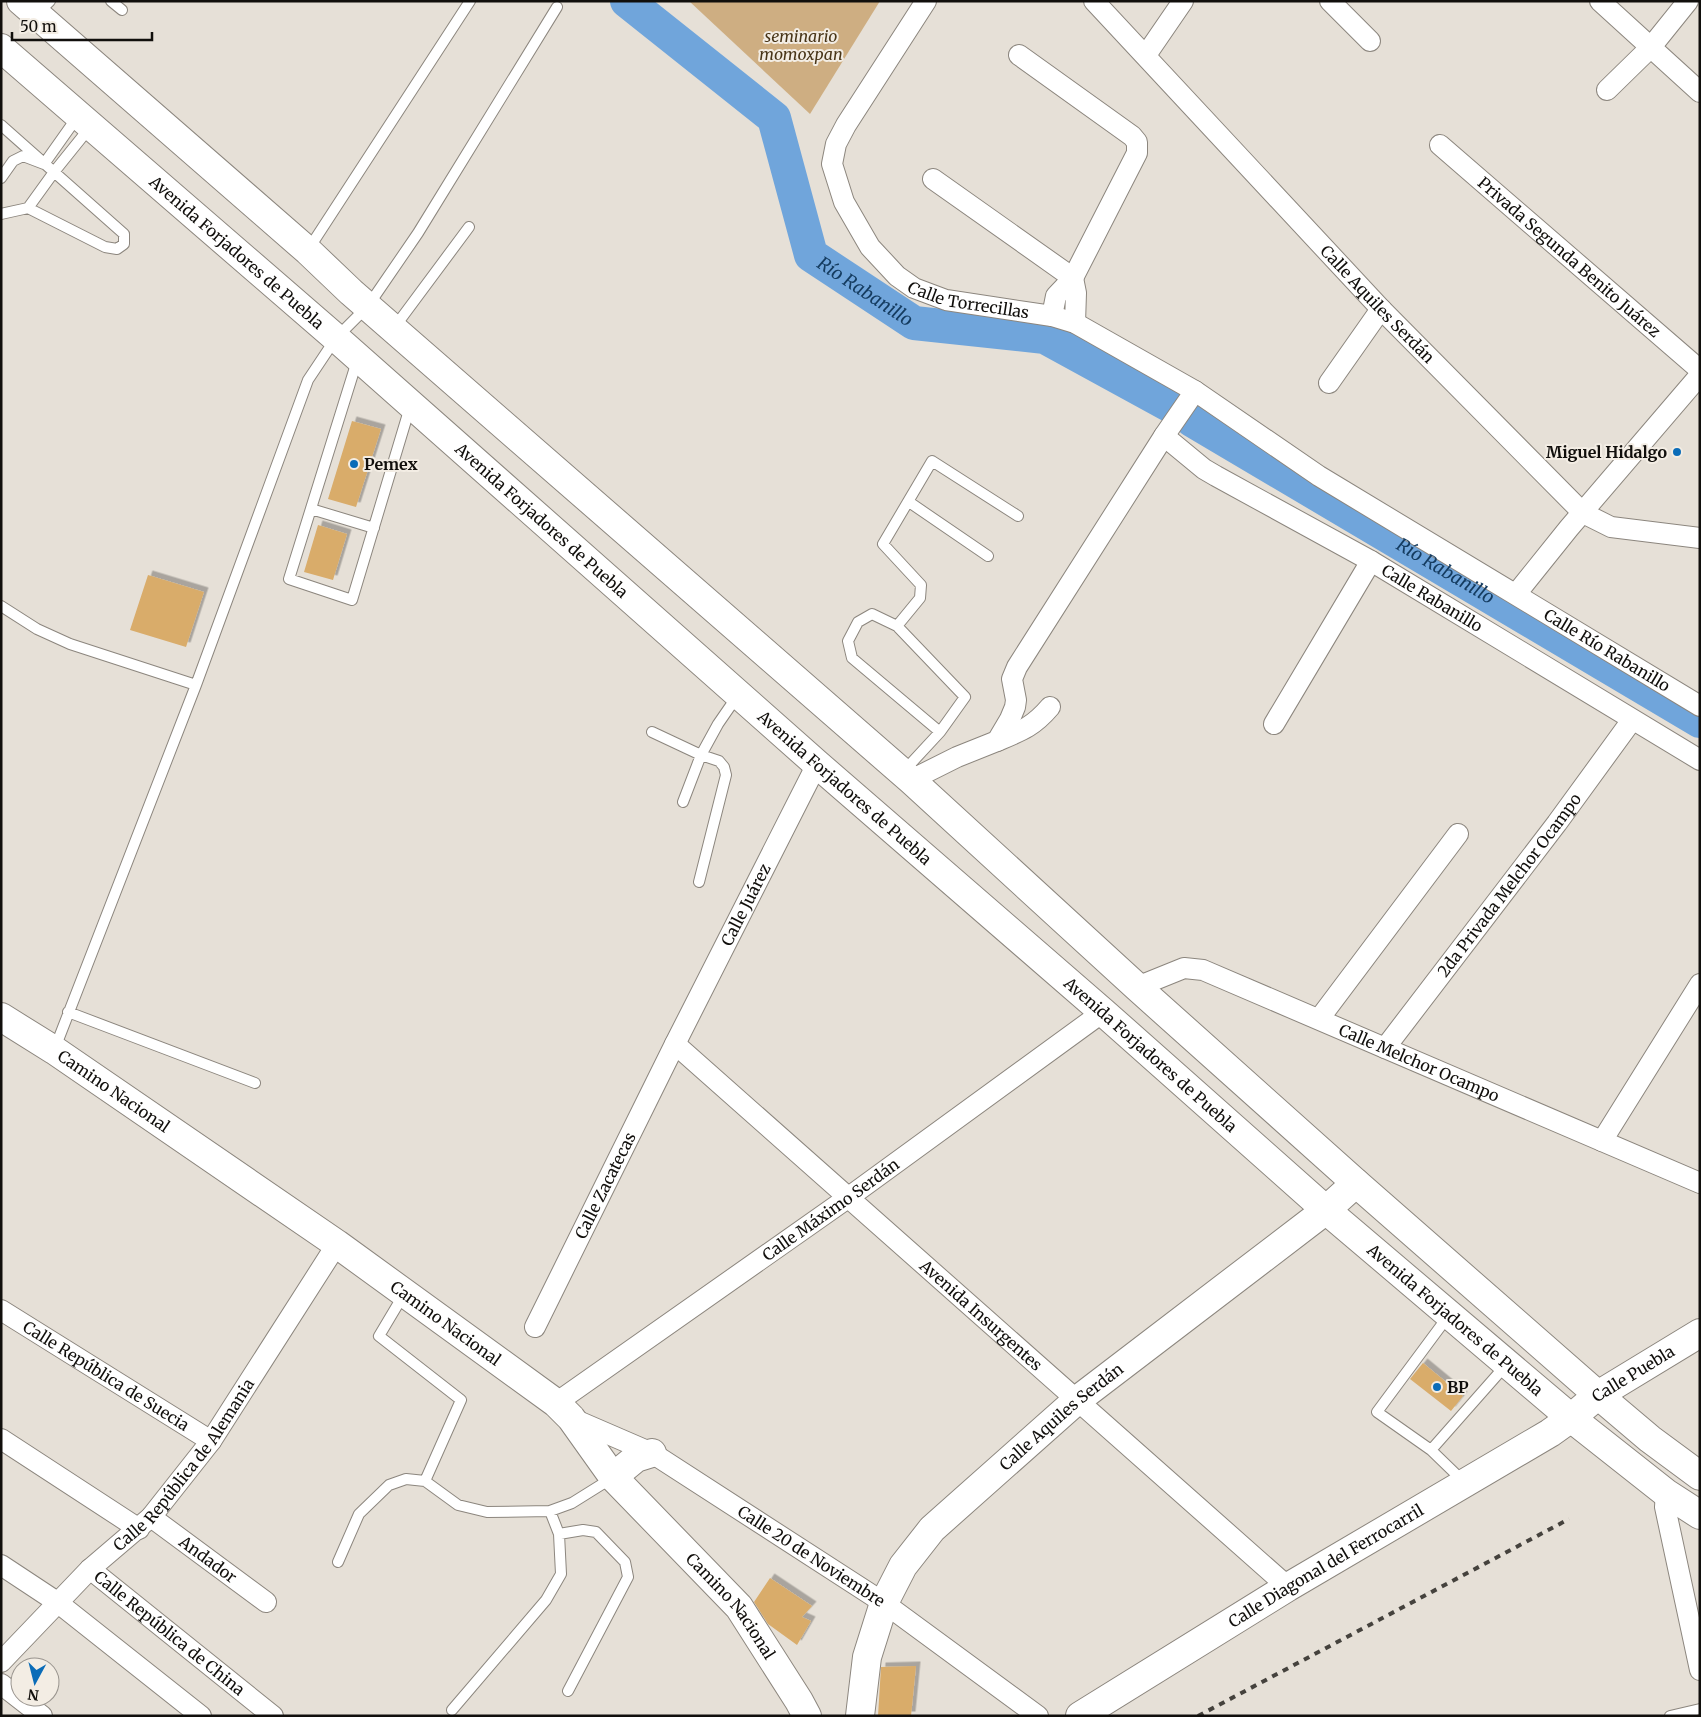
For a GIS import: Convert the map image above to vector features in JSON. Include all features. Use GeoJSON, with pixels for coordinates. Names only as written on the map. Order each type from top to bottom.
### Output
{"type":"FeatureCollection","features":[{"type":"Feature","properties":{"kind":"main road"},"geometry":{"type":"LineString","coordinates":[[36,6],[368,306],[907,777],[1137,987],[1356,1183],[1650,1439],[1700,1476]]}},
{"type":"Feature","properties":{"kind":"main road","name":"Avenida Forjadores de Puebla"},"geometry":{"type":"LineString","coordinates":[[1,48],[336,338],[817,764],[1103,1012],[1326,1210],[1571,1418],[1666,1493],[1700,1515]]}},
{"type":"Feature","properties":{"kind":"main road","name":"Camino Nacional"},"geometry":{"type":"LineString","coordinates":[[4,1022],[54,1050],[337,1244],[563,1410],[613,1477],[739,1607],[807,1716]]}},
{"type":"Feature","properties":{"kind":"main road","name":"Calle Aquiles Serdán"},"geometry":{"type":"LineString","coordinates":[[860,1716],[867,1658],[884,1603],[903,1566],[932,1529],[1076,1401],[1326,1210],[1356,1183]]}},
{"type":"Feature","properties":{"kind":"main road","name":"Calle Puebla"},"geometry":{"type":"LineString","coordinates":[[1571,1418],[1598,1394],[1700,1332]]}},
{"type":"Feature","properties":{"kind":"main road","name":"Calle Diagonal del Ferrocarril"},"geometry":{"type":"LineString","coordinates":[[1080,1716],[1288,1587],[1550,1433],[1571,1418]]}},
{"type":"Feature","properties":{"kind":"main road"},"geometry":{"type":"LineString","coordinates":[[613,1477],[636,1458],[652,1453]]}},
{"type":"Feature","properties":{"kind":"street","name":"Calle Torrecillas"},"geometry":{"type":"LineString","coordinates":[[926,1],[846,125],[836,144],[832,164],[844,202],[870,247],[897,276],[914,288],[946,300],[1052,316],[1075,323],[1195,391],[1319,476]]}},
{"type":"Feature","properties":{"kind":"street","name":"Calle Aquiles Serdán"},"geometry":{"type":"LineString","coordinates":[[1094,1],[1381,309],[1583,513],[1611,527],[1700,538]]}},
{"type":"Feature","properties":{"kind":"street"},"geometry":{"type":"LineString","coordinates":[[1146,55],[1183,1]]}},
{"type":"Feature","properties":{"kind":"street"},"geometry":{"type":"LineString","coordinates":[[1330,1],[1370,41]]}},
{"type":"Feature","properties":{"kind":"street"},"geometry":{"type":"LineString","coordinates":[[1600,1],[1700,92]]}},
{"type":"Feature","properties":{"kind":"street"},"geometry":{"type":"LineString","coordinates":[[1607,90],[1651,47],[1688,1]]}},
{"type":"Feature","properties":{"kind":"street"},"geometry":{"type":"LineString","coordinates":[[1019,55],[1132,136],[1137,142],[1138,153],[1073,278],[1056,296],[1052,316]]}},
{"type":"Feature","properties":{"kind":"street","name":"Privada Segunda Benito Juárez"},"geometry":{"type":"LineString","coordinates":[[1440,145],[1700,370]]}},
{"type":"Feature","properties":{"kind":"street"},"geometry":{"type":"LineString","coordinates":[[933,179],[1073,278],[1076,293],[1075,323]]}},
{"type":"Feature","properties":{"kind":"street"},"geometry":{"type":"LineString","coordinates":[[1329,383],[1381,309]]}},
{"type":"Feature","properties":{"kind":"street"},"geometry":{"type":"LineString","coordinates":[[1516,594],[1700,375]]}},
{"type":"Feature","properties":{"kind":"street"},"geometry":{"type":"LineString","coordinates":[[997,741],[1010,719],[1016,700],[1012,678],[1017,667],[1164,436],[1195,391]]}},
{"type":"Feature","properties":{"kind":"street","name":"Calle Rabanillo"},"geometry":{"type":"LineString","coordinates":[[1164,436],[1216,476],[1371,561],[1700,760]]}},
{"type":"Feature","properties":{"kind":"street","name":"Calle Río Rabanillo"},"geometry":{"type":"LineString","coordinates":[[1319,476],[1700,706]]}},
{"type":"Feature","properties":{"kind":"street"},"geometry":{"type":"LineString","coordinates":[[1274,724],[1371,561]]}},
{"type":"Feature","properties":{"kind":"street"},"geometry":{"type":"LineString","coordinates":[[907,777],[1029,727],[1041,718],[1050,707]]}},
{"type":"Feature","properties":{"kind":"street","name":"2da Privada Melchor Ocampo"},"geometry":{"type":"LineString","coordinates":[[1385,1048],[1557,823],[1632,720]]}},
{"type":"Feature","properties":{"kind":"street","name":"Calle Juárez"},"geometry":{"type":"LineString","coordinates":[[675,1044],[817,764]]}},
{"type":"Feature","properties":{"kind":"street"},"geometry":{"type":"LineString","coordinates":[[1319,1019],[1458,834]]}},
{"type":"Feature","properties":{"kind":"street","name":"Calle Melchor Ocampo"},"geometry":{"type":"LineString","coordinates":[[1137,987],[1184,968],[1203,970],[1700,1183]]}},
{"type":"Feature","properties":{"kind":"street"},"geometry":{"type":"LineString","coordinates":[[1602,1141],[1700,984]]}},
{"type":"Feature","properties":{"kind":"street","name":"Calle Máximo Serdán"},"geometry":{"type":"LineString","coordinates":[[563,1410],[849,1197],[1103,1012]]}},
{"type":"Feature","properties":{"kind":"street","name":"Avenida Insurgentes"},"geometry":{"type":"LineString","coordinates":[[675,1044],[1288,1587]]}},
{"type":"Feature","properties":{"kind":"street","name":"Calle Zacatecas"},"geometry":{"type":"LineString","coordinates":[[535,1327],[675,1044]]}},
{"type":"Feature","properties":{"kind":"street","name":"Calle República de Alemania"},"geometry":{"type":"LineString","coordinates":[[1,1662],[90,1569],[145,1523],[211,1441],[337,1244]]}},
{"type":"Feature","properties":{"kind":"street","name":"Calle República de Suecia"},"geometry":{"type":"LineString","coordinates":[[1,1310],[211,1441]]}},
{"type":"Feature","properties":{"kind":"street","name":"Calle 20 de Noviembre"},"geometry":{"type":"LineString","coordinates":[[563,1410],[652,1453],[884,1603],[1038,1716]]}},
{"type":"Feature","properties":{"kind":"street","name":"Andador"},"geometry":{"type":"LineString","coordinates":[[1,1438],[145,1523],[266,1602]]}},
{"type":"Feature","properties":{"kind":"street"},"geometry":{"type":"LineString","coordinates":[[1666,1493],[1665,1508],[1695,1628],[1700,1670]]}},
{"type":"Feature","properties":{"kind":"street"},"geometry":{"type":"LineString","coordinates":[[1,1565],[57,1602],[201,1716]]}},
{"type":"Feature","properties":{"kind":"street","name":"Calle República de China"},"geometry":{"type":"LineString","coordinates":[[90,1569],[273,1716]]}},
{"type":"Feature","properties":{"kind":"street"},"geometry":{"type":"LineString","coordinates":[[1,1684],[42,1716]]}},
{"type":"Feature","properties":{"kind":"lane"},"geometry":{"type":"LineString","coordinates":[[111,1],[122,10]]}},
{"type":"Feature","properties":{"kind":"lane"},"geometry":{"type":"LineString","coordinates":[[308,251],[470,1]]}},
{"type":"Feature","properties":{"kind":"lane"},"geometry":{"type":"LineString","coordinates":[[54,1050],[196,685],[308,380],[336,338],[368,306],[418,233],[557,7]]}},
{"type":"Feature","properties":{"kind":"lane"},"geometry":{"type":"LineString","coordinates":[[44,164],[85,120]]}},
{"type":"Feature","properties":{"kind":"lane"},"geometry":{"type":"LineString","coordinates":[[28,208],[54,172],[85,120]]}},
{"type":"Feature","properties":{"kind":"lane"},"geometry":{"type":"LineString","coordinates":[[1,125],[124,234],[124,244],[118,249],[105,247],[28,208],[1,214]]}},
{"type":"Feature","properties":{"kind":"lane"},"geometry":{"type":"LineString","coordinates":[[1,178],[13,162],[23,156],[44,164]]}},
{"type":"Feature","properties":{"kind":"lane"},"geometry":{"type":"LineString","coordinates":[[393,328],[470,227]]}},
{"type":"Feature","properties":{"kind":"lane"},"geometry":{"type":"LineString","coordinates":[[358,358],[289,579],[352,600],[411,404]]}},
{"type":"Feature","properties":{"kind":"lane"},"geometry":{"type":"LineString","coordinates":[[897,626],[920,598],[921,585],[883,544],[932,461],[1018,516]]}},
{"type":"Feature","properties":{"kind":"lane"},"geometry":{"type":"LineString","coordinates":[[909,502],[988,556]]}},
{"type":"Feature","properties":{"kind":"lane"},"geometry":{"type":"LineString","coordinates":[[310,509],[374,528]]}},
{"type":"Feature","properties":{"kind":"lane"},"geometry":{"type":"LineString","coordinates":[[1,606],[37,629],[70,644],[196,685]]}},
{"type":"Feature","properties":{"kind":"lane"},"geometry":{"type":"LineString","coordinates":[[907,777],[966,697],[897,626],[872,614],[858,622],[848,641],[852,658],[940,732]]}},
{"type":"Feature","properties":{"kind":"lane"},"geometry":{"type":"LineString","coordinates":[[684,802],[700,755],[738,694]]}},
{"type":"Feature","properties":{"kind":"lane"},"geometry":{"type":"LineString","coordinates":[[652,732],[700,755],[719,761],[724,767],[726,775],[699,882]]}},
{"type":"Feature","properties":{"kind":"lane"},"geometry":{"type":"LineString","coordinates":[[68,1012],[255,1083]]}},
{"type":"Feature","properties":{"kind":"lane"},"geometry":{"type":"LineString","coordinates":[[404,1293],[379,1336],[461,1400],[425,1481]]}},
{"type":"Feature","properties":{"kind":"lane"},"geometry":{"type":"LineString","coordinates":[[1449,1315],[1376,1412],[1430,1450],[1465,1483]]}},
{"type":"Feature","properties":{"kind":"lane"},"geometry":{"type":"LineString","coordinates":[[1430,1450],[1507,1364]]}},
{"type":"Feature","properties":{"kind":"lane"},"geometry":{"type":"LineString","coordinates":[[338,1562],[359,1514],[389,1485],[406,1478],[425,1481],[458,1505],[487,1512],[550,1511],[572,1503],[613,1477]]}},
{"type":"Feature","properties":{"kind":"lane"},"geometry":{"type":"LineString","coordinates":[[452,1710],[546,1600],[561,1574],[559,1534],[550,1511]]}},
{"type":"Feature","properties":{"kind":"lane"},"geometry":{"type":"LineString","coordinates":[[559,1534],[583,1530],[596,1532],[625,1562],[628,1577],[568,1691]]}},
{"type":"Feature","properties":{"kind":"lane"},"geometry":{"type":"LineString","coordinates":[[1670,1716],[1700,1709]]}},
{"type":"Feature","properties":{"kind":"green space","name":"seminario momoxpan"},"geometry":{"type":"Polygon","coordinates":[[[689,1],[880,1],[810,114],[689,1]]]}},
{"type":"Feature","properties":{"kind":"building","name":"Pemex"},"geometry":{"type":"Polygon","coordinates":[[[352,421],[381,429],[356,507],[328,499],[352,421]]]}},
{"type":"Feature","properties":{"kind":"building"},"geometry":{"type":"Polygon","coordinates":[[[318,525],[347,534],[333,580],[304,572],[318,525]]]}},
{"type":"Feature","properties":{"kind":"building"},"geometry":{"type":"Polygon","coordinates":[[[148,575],[204,592],[186,647],[130,630],[148,575]]]}},
{"type":"Feature","properties":{"kind":"building","name":"BP"},"geometry":{"type":"Polygon","coordinates":[[[1423,1363],[1463,1396],[1451,1411],[1410,1379],[1423,1363]]]}},
{"type":"Feature","properties":{"kind":"building"},"geometry":{"type":"Polygon","coordinates":[[[770,1578],[812,1606],[802,1617],[811,1621],[797,1645],[768,1624],[754,1602],[770,1578]]]}},
{"type":"Feature","properties":{"kind":"building"},"geometry":{"type":"Polygon","coordinates":[[[916,1666],[911,1716],[878,1716],[881,1667],[916,1666]]]}},
{"type":"Feature","properties":{"kind":"waterway","name":"Río Rabanillo"},"geometry":{"type":"LineString","coordinates":[[627,1],[774,118],[811,255],[914,323],[1045,337],[1173,407]]}},
{"type":"Feature","properties":{"kind":"waterway","name":"Río Rabanillo"},"geometry":{"type":"LineString","coordinates":[[1192,420],[1700,721]]}},
{"type":"Feature","properties":{"kind":"railway"},"geometry":{"type":"LineString","coordinates":[[1198,1716],[1569,1519]]}},
{"type":"Feature","properties":{"kind":"place","name":"Miguel Hidalgo"},"geometry":{"type":"Point","coordinates":[1677,452]}},
{"type":"Feature","properties":{"kind":"place","name":"Pemex"},"geometry":{"type":"Point","coordinates":[354,464]}},
{"type":"Feature","properties":{"kind":"place","name":"BP"},"geometry":{"type":"Point","coordinates":[1437,1387]}}]}
